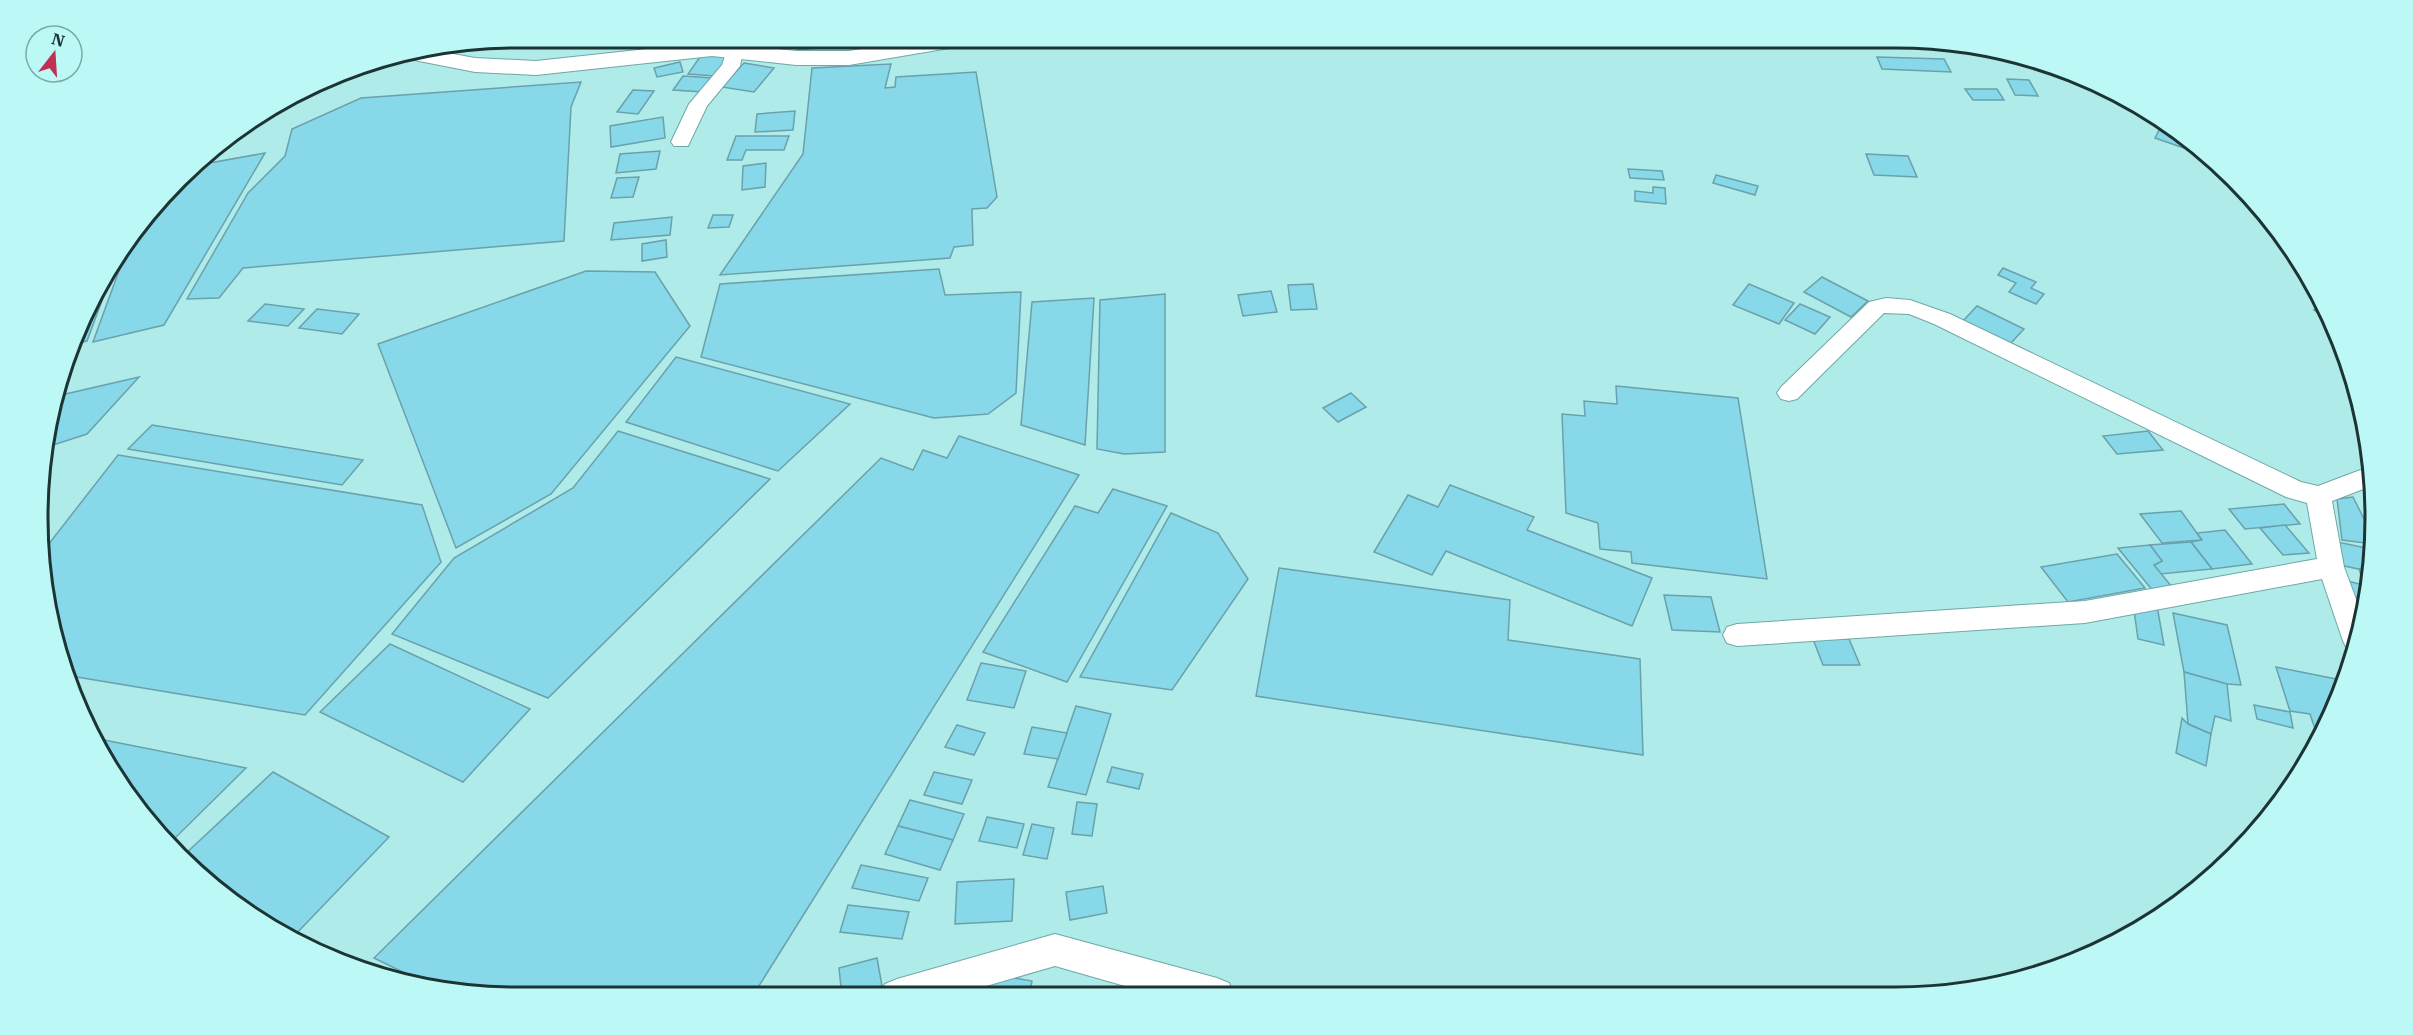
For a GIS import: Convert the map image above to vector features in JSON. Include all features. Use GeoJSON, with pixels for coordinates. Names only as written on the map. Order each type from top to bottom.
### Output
{"type":"FeatureCollection","features":[{"type":"Feature","properties":{"kind":"street"},"geometry":{"type":"LineString","coordinates":[[430,56],[474,66],[536,68],[712,49],[796,58],[849,58],[908,48]]}},
{"type":"Feature","properties":{"kind":"street"},"geometry":{"type":"LineString","coordinates":[[681,142],[698,104],[731,66],[734,51]]}},
{"type":"Feature","properties":{"kind":"street"},"geometry":{"type":"LineString","coordinates":[[1789,393],[1877,308],[1889,304],[1902,305],[1942,319],[2295,490],[2319,496],[2363,479]]}},
{"type":"Feature","properties":{"kind":"street"},"geometry":{"type":"LineString","coordinates":[[2319,496],[2331,567],[2352,627]]}},
{"type":"Feature","properties":{"kind":"street"},"geometry":{"type":"LineString","coordinates":[[1737,635],[2085,612],[2331,567]]}},
{"type":"Feature","properties":{"kind":"street"},"geometry":{"type":"LineString","coordinates":[[928,987],[1055,950],[1185,987]]}},
{"type":"Feature","properties":{"kind":"building"},"geometry":{"type":"Polygon","coordinates":[[[797,48],[820,48],[797,50],[797,48]]]}},
{"type":"Feature","properties":{"kind":"building"},"geometry":{"type":"Polygon","coordinates":[[[702,54],[728,56],[715,76],[688,74],[702,54]]]}},
{"type":"Feature","properties":{"kind":"building"},"geometry":{"type":"Polygon","coordinates":[[[1877,57],[1944,59],[1951,72],[1882,69],[1877,57]]]}},
{"type":"Feature","properties":{"kind":"building"},"geometry":{"type":"Polygon","coordinates":[[[680,62],[683,72],[657,77],[654,68],[680,62]]]}},
{"type":"Feature","properties":{"kind":"building"},"geometry":{"type":"Polygon","coordinates":[[[744,63],[774,68],[754,92],[722,87],[744,63]]]}},
{"type":"Feature","properties":{"kind":"building"},"geometry":{"type":"Polygon","coordinates":[[[891,64],[885,88],[895,87],[896,77],[976,72],[997,197],[987,208],[972,209],[973,245],[954,247],[950,258],[720,275],[803,154],[812,68],[891,64]]]}},
{"type":"Feature","properties":{"kind":"building"},"geometry":{"type":"Polygon","coordinates":[[[683,76],[713,78],[704,92],[673,90],[683,76]]]}},
{"type":"Feature","properties":{"kind":"building"},"geometry":{"type":"Polygon","coordinates":[[[2007,79],[2029,80],[2038,96],[2015,95],[2007,79]]]}},
{"type":"Feature","properties":{"kind":"building"},"geometry":{"type":"Polygon","coordinates":[[[581,82],[571,107],[564,241],[243,268],[219,298],[187,299],[248,193],[285,156],[292,129],[361,98],[581,82]]]}},
{"type":"Feature","properties":{"kind":"building"},"geometry":{"type":"Polygon","coordinates":[[[1965,89],[1997,89],[2004,100],[1973,100],[1965,89]]]}},
{"type":"Feature","properties":{"kind":"building"},"geometry":{"type":"Polygon","coordinates":[[[633,90],[654,91],[638,114],[617,112],[633,90]]]}},
{"type":"Feature","properties":{"kind":"building"},"geometry":{"type":"Polygon","coordinates":[[[795,111],[793,130],[755,132],[757,114],[795,111]]]}},
{"type":"Feature","properties":{"kind":"building"},"geometry":{"type":"Polygon","coordinates":[[[663,117],[665,138],[611,147],[610,126],[663,117]]]}},
{"type":"Feature","properties":{"kind":"building"},"geometry":{"type":"Polygon","coordinates":[[[2159,129],[2184,148],[2184,148],[2155,138],[2159,129]]]}},
{"type":"Feature","properties":{"kind":"building"},"geometry":{"type":"Polygon","coordinates":[[[736,136],[789,136],[784,150],[746,150],[742,160],[727,160],[736,136]]]}},
{"type":"Feature","properties":{"kind":"building"},"geometry":{"type":"Polygon","coordinates":[[[660,151],[656,169],[616,173],[620,154],[660,151]]]}},
{"type":"Feature","properties":{"kind":"building"},"geometry":{"type":"Polygon","coordinates":[[[265,153],[164,325],[93,342],[120,269],[127,257],[165,208],[211,163],[265,153]]]}},
{"type":"Feature","properties":{"kind":"building"},"geometry":{"type":"Polygon","coordinates":[[[1866,154],[1908,156],[1917,177],[1874,175],[1866,154]]]}},
{"type":"Feature","properties":{"kind":"building"},"geometry":{"type":"Polygon","coordinates":[[[766,163],[765,187],[742,190],[743,166],[766,163]]]}},
{"type":"Feature","properties":{"kind":"building"},"geometry":{"type":"Polygon","coordinates":[[[1628,169],[1662,171],[1664,180],[1630,178],[1628,169]]]}},
{"type":"Feature","properties":{"kind":"building"},"geometry":{"type":"Polygon","coordinates":[[[1716,175],[1758,186],[1755,195],[1713,183],[1716,175]]]}},
{"type":"Feature","properties":{"kind":"building"},"geometry":{"type":"Polygon","coordinates":[[[639,177],[633,197],[611,198],[617,178],[639,177]]]}},
{"type":"Feature","properties":{"kind":"building"},"geometry":{"type":"Polygon","coordinates":[[[1653,187],[1665,188],[1666,204],[1635,201],[1635,191],[1653,193],[1653,187]]]}},
{"type":"Feature","properties":{"kind":"building"},"geometry":{"type":"Polygon","coordinates":[[[713,215],[733,215],[729,227],[708,228],[713,215]]]}},
{"type":"Feature","properties":{"kind":"building"},"geometry":{"type":"Polygon","coordinates":[[[672,217],[670,235],[611,240],[614,223],[672,217]]]}},
{"type":"Feature","properties":{"kind":"building"},"geometry":{"type":"Polygon","coordinates":[[[666,240],[667,257],[642,261],[642,244],[666,240]]]}},
{"type":"Feature","properties":{"kind":"building"},"geometry":{"type":"Polygon","coordinates":[[[2003,268],[2036,282],[2031,288],[2044,294],[2036,304],[2009,292],[2016,283],[1998,275],[2003,268]]]}},
{"type":"Feature","properties":{"kind":"building"},"geometry":{"type":"Polygon","coordinates":[[[939,269],[945,295],[1021,292],[1016,393],[988,414],[934,418],[701,357],[720,284],[939,269]]]}},
{"type":"Feature","properties":{"kind":"building"},"geometry":{"type":"Polygon","coordinates":[[[586,271],[655,272],[690,326],[551,494],[456,548],[378,344],[586,271]]]}},
{"type":"Feature","properties":{"kind":"building"},"geometry":{"type":"Polygon","coordinates":[[[1822,277],[1868,301],[1851,317],[1804,292],[1822,277]]]}},
{"type":"Feature","properties":{"kind":"building"},"geometry":{"type":"Polygon","coordinates":[[[1313,284],[1317,309],[1291,310],[1288,285],[1313,284]]]}},
{"type":"Feature","properties":{"kind":"building"},"geometry":{"type":"Polygon","coordinates":[[[1749,284],[1794,303],[1779,324],[1733,305],[1749,284]]]}},
{"type":"Feature","properties":{"kind":"building"},"geometry":{"type":"Polygon","coordinates":[[[1271,291],[1277,312],[1243,316],[1238,295],[1271,291]]]}},
{"type":"Feature","properties":{"kind":"building"},"geometry":{"type":"Polygon","coordinates":[[[1165,294],[1165,452],[1124,454],[1097,449],[1100,300],[1165,294]]]}},
{"type":"Feature","properties":{"kind":"building"},"geometry":{"type":"Polygon","coordinates":[[[103,297],[87,341],[83,342],[103,297]]]}},
{"type":"Feature","properties":{"kind":"building"},"geometry":{"type":"Polygon","coordinates":[[[1094,298],[1085,445],[1021,425],[1032,302],[1094,298]]]}},
{"type":"Feature","properties":{"kind":"building"},"geometry":{"type":"Polygon","coordinates":[[[265,304],[304,309],[288,326],[248,321],[265,304]]]}},
{"type":"Feature","properties":{"kind":"building"},"geometry":{"type":"Polygon","coordinates":[[[1800,304],[1830,317],[1815,334],[1785,320],[1800,304]]]}},
{"type":"Feature","properties":{"kind":"building"},"geometry":{"type":"Polygon","coordinates":[[[1977,306],[2024,329],[2009,345],[1962,322],[1977,306]]]}},
{"type":"Feature","properties":{"kind":"building"},"geometry":{"type":"Polygon","coordinates":[[[317,309],[359,314],[342,334],[299,328],[317,309]]]}},
{"type":"Feature","properties":{"kind":"building"},"geometry":{"type":"Polygon","coordinates":[[[676,357],[850,404],[778,471],[626,422],[676,357]]]}},
{"type":"Feature","properties":{"kind":"building"},"geometry":{"type":"Polygon","coordinates":[[[139,377],[87,434],[54,445],[65,394],[139,377]]]}},
{"type":"Feature","properties":{"kind":"building"},"geometry":{"type":"Polygon","coordinates":[[[1616,386],[1738,398],[1767,579],[1632,563],[1631,552],[1600,549],[1598,523],[1566,513],[1562,414],[1585,416],[1584,401],[1617,404],[1616,386]]]}},
{"type":"Feature","properties":{"kind":"building"},"geometry":{"type":"Polygon","coordinates":[[[1351,393],[1366,407],[1338,422],[1323,408],[1351,393]]]}},
{"type":"Feature","properties":{"kind":"building"},"geometry":{"type":"Polygon","coordinates":[[[152,425],[363,460],[342,485],[128,449],[152,425]]]}},
{"type":"Feature","properties":{"kind":"building"},"geometry":{"type":"Polygon","coordinates":[[[618,431],[770,479],[548,698],[392,634],[454,558],[573,488],[618,431]]]}},
{"type":"Feature","properties":{"kind":"building"},"geometry":{"type":"Polygon","coordinates":[[[2148,431],[2163,450],[2117,454],[2103,436],[2148,431]]]}},
{"type":"Feature","properties":{"kind":"building"},"geometry":{"type":"Polygon","coordinates":[[[959,436],[1079,475],[758,987],[487,986],[456,983],[405,973],[374,958],[881,458],[913,470],[923,450],[947,458],[959,436]]]}},
{"type":"Feature","properties":{"kind":"building"},"geometry":{"type":"Polygon","coordinates":[[[118,455],[422,505],[441,562],[305,715],[76,677],[57,609],[49,544],[118,455]]]}},
{"type":"Feature","properties":{"kind":"building"},"geometry":{"type":"Polygon","coordinates":[[[1450,485],[1534,517],[1527,530],[1652,578],[1632,626],[1446,551],[1432,575],[1374,552],[1408,495],[1438,507],[1450,485]]]}},
{"type":"Feature","properties":{"kind":"building"},"geometry":{"type":"Polygon","coordinates":[[[1113,489],[1167,506],[1067,682],[983,652],[1075,506],[1098,513],[1113,489]]]}},
{"type":"Feature","properties":{"kind":"building"},"geometry":{"type":"Polygon","coordinates":[[[2353,497],[2365,521],[2364,543],[2342,540],[2337,499],[2353,497]]]}},
{"type":"Feature","properties":{"kind":"building"},"geometry":{"type":"Polygon","coordinates":[[[2284,504],[2300,524],[2245,529],[2229,509],[2284,504]]]}},
{"type":"Feature","properties":{"kind":"building"},"geometry":{"type":"Polygon","coordinates":[[[2181,511],[2202,540],[2162,543],[2140,514],[2181,511]]]}},
{"type":"Feature","properties":{"kind":"building"},"geometry":{"type":"Polygon","coordinates":[[[1171,513],[1218,533],[1248,579],[1172,690],[1080,677],[1171,513]]]}},
{"type":"Feature","properties":{"kind":"building"},"geometry":{"type":"Polygon","coordinates":[[[2285,525],[2309,553],[2283,555],[2260,528],[2285,525]]]}},
{"type":"Feature","properties":{"kind":"building"},"geometry":{"type":"Polygon","coordinates":[[[2225,530],[2252,564],[2212,569],[2191,542],[2202,540],[2197,533],[2225,530]]]}},
{"type":"Feature","properties":{"kind":"building"},"geometry":{"type":"Polygon","coordinates":[[[2332,541],[2364,547],[2362,570],[2340,565],[2332,541]]]}},
{"type":"Feature","properties":{"kind":"building"},"geometry":{"type":"Polygon","coordinates":[[[2191,542],[2212,569],[2160,574],[2154,565],[2162,561],[2150,545],[2191,542]]]}},
{"type":"Feature","properties":{"kind":"building"},"geometry":{"type":"Polygon","coordinates":[[[2150,545],[2162,561],[2154,565],[2172,587],[2153,591],[2118,548],[2150,545]]]}},
{"type":"Feature","properties":{"kind":"building"},"geometry":{"type":"Polygon","coordinates":[[[2117,554],[2145,588],[2068,602],[2041,567],[2117,554]]]}},
{"type":"Feature","properties":{"kind":"building"},"geometry":{"type":"Polygon","coordinates":[[[1279,568],[1510,600],[1508,640],[1640,659],[1643,755],[1256,696],[1279,568]]]}},
{"type":"Feature","properties":{"kind":"building"},"geometry":{"type":"Polygon","coordinates":[[[2347,581],[2360,584],[2358,597],[2351,596],[2347,581]]]}},
{"type":"Feature","properties":{"kind":"building"},"geometry":{"type":"Polygon","coordinates":[[[1664,595],[1711,597],[1720,632],[1672,630],[1664,595]]]}},
{"type":"Feature","properties":{"kind":"building"},"geometry":{"type":"Polygon","coordinates":[[[2157,606],[2164,645],[2138,639],[2134,610],[2157,606]]]}},
{"type":"Feature","properties":{"kind":"building"},"geometry":{"type":"Polygon","coordinates":[[[2173,613],[2227,625],[2241,685],[2227,684],[2184,672],[2173,613]]]}},
{"type":"Feature","properties":{"kind":"building"},"geometry":{"type":"Polygon","coordinates":[[[1813,639],[1849,639],[1860,665],[1823,665],[1813,639]]]}},
{"type":"Feature","properties":{"kind":"building"},"geometry":{"type":"Polygon","coordinates":[[[390,644],[530,709],[463,782],[320,712],[390,644]]]}},
{"type":"Feature","properties":{"kind":"building"},"geometry":{"type":"Polygon","coordinates":[[[981,663],[1026,671],[1014,708],[967,700],[981,663]]]}},
{"type":"Feature","properties":{"kind":"building"},"geometry":{"type":"Polygon","coordinates":[[[2276,667],[2336,679],[2315,729],[2310,714],[2290,711],[2276,667]]]}},
{"type":"Feature","properties":{"kind":"building"},"geometry":{"type":"Polygon","coordinates":[[[2184,672],[2227,684],[2231,721],[2215,716],[2211,734],[2188,724],[2184,672]]]}},
{"type":"Feature","properties":{"kind":"building"},"geometry":{"type":"Polygon","coordinates":[[[2254,705],[2290,712],[2293,728],[2257,719],[2254,705]]]}},
{"type":"Feature","properties":{"kind":"building"},"geometry":{"type":"Polygon","coordinates":[[[1076,706],[1111,714],[1086,795],[1048,787],[1076,706]]]}},
{"type":"Feature","properties":{"kind":"building"},"geometry":{"type":"Polygon","coordinates":[[[2182,718],[2188,724],[2211,734],[2206,766],[2176,753],[2182,718]]]}},
{"type":"Feature","properties":{"kind":"building"},"geometry":{"type":"Polygon","coordinates":[[[957,725],[985,733],[974,755],[945,747],[957,725]]]}},
{"type":"Feature","properties":{"kind":"building"},"geometry":{"type":"Polygon","coordinates":[[[1032,727],[1067,733],[1058,759],[1024,754],[1032,727]]]}},
{"type":"Feature","properties":{"kind":"building"},"geometry":{"type":"Polygon","coordinates":[[[104,740],[246,768],[175,838],[145,803],[104,740]]]}},
{"type":"Feature","properties":{"kind":"building"},"geometry":{"type":"Polygon","coordinates":[[[1112,767],[1143,774],[1139,789],[1107,782],[1112,767]]]}},
{"type":"Feature","properties":{"kind":"building"},"geometry":{"type":"Polygon","coordinates":[[[273,772],[389,837],[298,932],[232,890],[188,851],[273,772]]]}},
{"type":"Feature","properties":{"kind":"building"},"geometry":{"type":"Polygon","coordinates":[[[934,772],[972,780],[962,804],[924,795],[934,772]]]}},
{"type":"Feature","properties":{"kind":"building"},"geometry":{"type":"Polygon","coordinates":[[[910,800],[964,814],[953,840],[898,826],[910,800]]]}},
{"type":"Feature","properties":{"kind":"building"},"geometry":{"type":"Polygon","coordinates":[[[1077,802],[1097,804],[1092,836],[1072,834],[1077,802]]]}},
{"type":"Feature","properties":{"kind":"building"},"geometry":{"type":"Polygon","coordinates":[[[987,817],[1024,824],[1017,848],[979,841],[987,817]]]}},
{"type":"Feature","properties":{"kind":"building"},"geometry":{"type":"Polygon","coordinates":[[[1032,824],[1054,828],[1047,859],[1023,855],[1032,824]]]}},
{"type":"Feature","properties":{"kind":"building"},"geometry":{"type":"Polygon","coordinates":[[[898,826],[953,840],[940,870],[885,854],[898,826]]]}},
{"type":"Feature","properties":{"kind":"building"},"geometry":{"type":"Polygon","coordinates":[[[861,865],[928,878],[919,901],[852,888],[861,865]]]}},
{"type":"Feature","properties":{"kind":"building"},"geometry":{"type":"Polygon","coordinates":[[[1014,879],[1012,921],[955,924],[957,882],[1014,879]]]}},
{"type":"Feature","properties":{"kind":"building"},"geometry":{"type":"Polygon","coordinates":[[[1103,886],[1107,913],[1070,920],[1066,892],[1103,886]]]}},
{"type":"Feature","properties":{"kind":"building"},"geometry":{"type":"Polygon","coordinates":[[[848,905],[909,912],[902,939],[840,932],[848,905]]]}},
{"type":"Feature","properties":{"kind":"building"},"geometry":{"type":"Polygon","coordinates":[[[877,958],[882,986],[841,987],[839,968],[877,958]]]}},
{"type":"Feature","properties":{"kind":"building"},"geometry":{"type":"Polygon","coordinates":[[[1002,976],[1032,981],[1031,987],[973,987],[1002,976]]]}}]}
